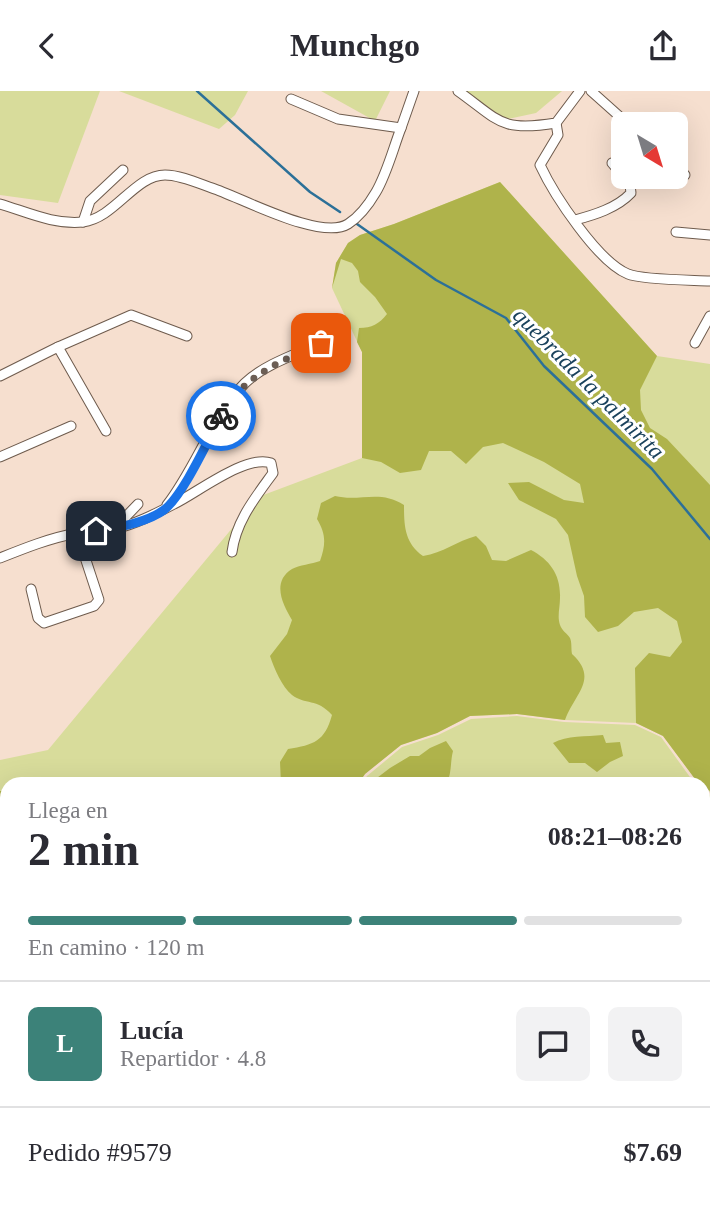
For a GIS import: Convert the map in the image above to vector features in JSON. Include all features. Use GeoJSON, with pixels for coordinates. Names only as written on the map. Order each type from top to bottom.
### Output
{"type":"FeatureCollection","features":[{"type":"Feature","properties":{"kind":"street"},"geometry":{"type":"LineString","coordinates":[[0,204],[54,221],[83,222],[97,218],[115,207],[139,186],[165,175],[227,193],[326,230],[347,225],[377,191],[414,91]]}},
{"type":"Feature","properties":{"kind":"street"},"geometry":{"type":"LineString","coordinates":[[458,91],[487,115],[508,125],[534,127],[556,123],[580,91]]}},
{"type":"Feature","properties":{"kind":"street"},"geometry":{"type":"LineString","coordinates":[[591,91],[615,112]]}},
{"type":"Feature","properties":{"kind":"street"},"geometry":{"type":"LineString","coordinates":[[291,99],[338,119],[401,128]]}},
{"type":"Feature","properties":{"kind":"street"},"geometry":{"type":"LineString","coordinates":[[556,123],[558,135],[540,165],[596,250],[612,265],[630,275],[710,281]]}},
{"type":"Feature","properties":{"kind":"street"},"geometry":{"type":"LineString","coordinates":[[83,222],[90,201],[123,170]]}},
{"type":"Feature","properties":{"kind":"street"},"geometry":{"type":"LineString","coordinates":[[575,220],[625,199],[631,189]]}},
{"type":"Feature","properties":{"kind":"street"},"geometry":{"type":"LineString","coordinates":[[676,232],[710,236]]}},
{"type":"Feature","properties":{"kind":"street"},"geometry":{"type":"LineString","coordinates":[[0,376],[131,315],[187,336]]}},
{"type":"Feature","properties":{"kind":"street"},"geometry":{"type":"LineString","coordinates":[[695,343],[710,316]]}},
{"type":"Feature","properties":{"kind":"street"},"geometry":{"type":"LineString","coordinates":[[164,510],[181,488],[226,407],[247,382],[272,365],[321,343]]}},
{"type":"Feature","properties":{"kind":"street"},"geometry":{"type":"LineString","coordinates":[[58,347],[106,431]]}},
{"type":"Feature","properties":{"kind":"street"},"geometry":{"type":"LineString","coordinates":[[0,457],[71,426]]}},
{"type":"Feature","properties":{"kind":"street"},"geometry":{"type":"LineString","coordinates":[[0,558],[77,533],[115,529],[164,510],[209,482],[245,466],[263,460],[271,463],[273,473],[240,520],[234,533],[232,552]]}},
{"type":"Feature","properties":{"kind":"street"},"geometry":{"type":"LineString","coordinates":[[115,529],[138,504]]}},
{"type":"Feature","properties":{"kind":"street"},"geometry":{"type":"LineString","coordinates":[[31,589],[38,618],[44,624],[94,606],[99,600],[77,533]]}},
{"type":"Feature","properties":{"kind":"green space"},"geometry":{"type":"Polygon","coordinates":[[[0,91],[100,91],[58,203],[0,195],[0,91]]]}},
{"type":"Feature","properties":{"kind":"green space"},"geometry":{"type":"Polygon","coordinates":[[[119,91],[248,91],[235,115],[219,129],[119,91]]]}},
{"type":"Feature","properties":{"kind":"green space"},"geometry":{"type":"Polygon","coordinates":[[[321,91],[390,91],[375,121],[321,91]]]}},
{"type":"Feature","properties":{"kind":"green space"},"geometry":{"type":"Polygon","coordinates":[[[456,91],[562,91],[536,113],[498,121],[456,91]]]}},
{"type":"Feature","properties":{"kind":"green space"},"geometry":{"type":"Polygon","coordinates":[[[500,182],[657,356],[710,364],[710,777],[694,777],[663,736],[636,723],[565,720],[517,714],[470,716],[437,733],[401,745],[363,777],[0,777],[0,760],[48,750],[258,497],[362,458],[362,352],[332,288],[336,263],[348,243],[360,235],[500,182]]]}},
{"type":"Feature","properties":{"kind":"green space"},"geometry":{"type":"Polygon","coordinates":[[[517,716],[564,722],[635,725],[661,737],[690,777],[366,777],[402,747],[438,735],[471,719],[517,716]]]}},
{"type":"Feature","properties":{"kind":"shaded area"},"geometry":{"type":"Polygon","coordinates":[[[500,182],[657,356],[640,390],[641,410],[650,428],[667,439],[710,485],[710,777],[694,777],[663,736],[636,723],[635,668],[649,653],[670,657],[682,642],[677,621],[658,608],[634,612],[618,626],[598,632],[585,617],[584,596],[568,535],[556,519],[519,500],[508,483],[529,482],[564,500],[584,503],[580,484],[544,462],[503,443],[483,447],[466,464],[451,451],[429,451],[421,470],[400,473],[381,462],[362,458],[362,352],[357,342],[359,328],[375,325],[387,314],[360,282],[358,271],[352,263],[341,259],[332,288],[336,263],[348,243],[360,235],[500,182]]]}},
{"type":"Feature","properties":{"kind":"shaded area"},"geometry":{"type":"Polygon","coordinates":[[[335,496],[395,500],[404,505],[404,520],[409,540],[423,556],[476,536],[486,546],[492,560],[506,561],[531,550],[544,558],[559,582],[560,625],[570,638],[572,654],[584,671],[582,686],[565,720],[517,714],[470,716],[437,733],[401,745],[363,777],[281,777],[280,762],[288,749],[305,746],[317,740],[326,731],[332,715],[321,706],[288,692],[270,656],[287,634],[292,620],[281,594],[282,580],[298,566],[320,561],[324,539],[317,519],[321,503],[335,496]]]}},
{"type":"Feature","properties":{"kind":"shaded area"},"geometry":{"type":"Polygon","coordinates":[[[603,735],[606,743],[620,742],[623,756],[597,772],[585,763],[569,763],[553,743],[570,737],[603,735]]]}},
{"type":"Feature","properties":{"kind":"shaded area"},"geometry":{"type":"Polygon","coordinates":[[[446,741],[453,751],[449,777],[378,777],[410,756],[419,756],[446,741]]]}},
{"type":"Feature","properties":{"kind":"waterway","name":"quebrada la palmirita"},"geometry":{"type":"LineString","coordinates":[[197,91],[310,192],[340,212]]}},
{"type":"Feature","properties":{"kind":"waterway","name":"quebrada la palmirita"},"geometry":{"type":"LineString","coordinates":[[357,224],[436,280],[506,318],[544,366],[652,469],[710,539]]}},
{"type":"Feature","properties":{"kind":"way so far"},"geometry":{"type":"LineString","coordinates":[[221,416],[247,382],[272,365],[321,343]]}},
{"type":"Feature","properties":{"kind":"route"},"geometry":{"type":"LineString","coordinates":[[96,531],[115,529],[164,510],[181,488],[221,416]]}}]}
